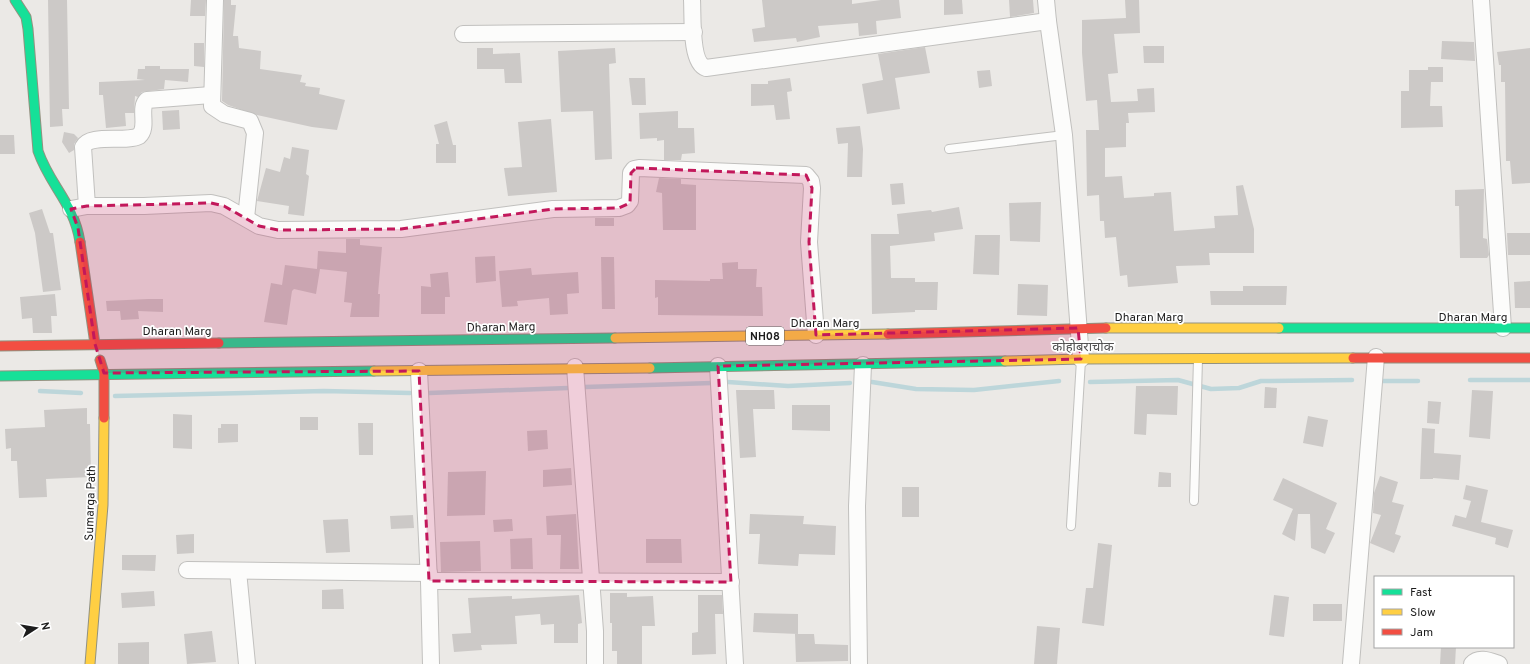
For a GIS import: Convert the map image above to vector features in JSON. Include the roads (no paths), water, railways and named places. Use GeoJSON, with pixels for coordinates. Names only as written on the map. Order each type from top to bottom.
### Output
{"type":"FeatureCollection","features":[{"type":"Feature","properties":{"kind":"main road","name":"Sumarga Path"},"geometry":{"type":"LineString","coordinates":[[15,0],[26,17],[28,29],[38,151],[43,165],[71,209],[78,228],[95,344],[104,373],[103,505],[90,664]]}},
{"type":"Feature","properties":{"kind":"main road","name":"Dharan Marg"},"geometry":{"type":"LineString","coordinates":[[0,346],[816,336],[1078,328],[1530,328]]}},
{"type":"Feature","properties":{"kind":"main road"},"geometry":{"type":"LineString","coordinates":[[0,376],[104,373],[419,371],[575,367],[863,365],[1081,359],[1376,357],[1530,358]]}},
{"type":"Feature","properties":{"kind":"street"},"geometry":{"type":"LineString","coordinates":[[215,0],[211,95],[212,106],[224,114],[250,121],[256,133],[246,218]]}},
{"type":"Feature","properties":{"kind":"street"},"geometry":{"type":"LineString","coordinates":[[692,0],[696,58],[702,66],[706,68],[1048,21]]}},
{"type":"Feature","properties":{"kind":"street"},"geometry":{"type":"LineString","coordinates":[[1046,0],[1064,135],[1081,359]]}},
{"type":"Feature","properties":{"kind":"street"},"geometry":{"type":"LineString","coordinates":[[1480,0],[1502,328]]}},
{"type":"Feature","properties":{"kind":"street"},"geometry":{"type":"LineString","coordinates":[[463,34],[694,32]]}},
{"type":"Feature","properties":{"kind":"street"},"geometry":{"type":"LineString","coordinates":[[87,206],[84,144],[92,140],[136,138],[139,136],[144,129],[144,104],[147,100],[211,95]]}},
{"type":"Feature","properties":{"kind":"street"},"geometry":{"type":"LineString","coordinates":[[71,209],[87,206],[144,206],[211,203],[224,206],[259,226],[278,230],[401,229],[553,209],[624,207],[630,201],[631,173],[636,168],[806,175],[811,181],[812,188],[809,242],[816,336]]}},
{"type":"Feature","properties":{"kind":"street"},"geometry":{"type":"LineString","coordinates":[[1351,664],[1376,357]]}},
{"type":"Feature","properties":{"kind":"street"},"geometry":{"type":"LineString","coordinates":[[859,664],[856,506],[863,365]]}},
{"type":"Feature","properties":{"kind":"street"},"geometry":{"type":"LineString","coordinates":[[718,366],[735,664]]}},
{"type":"Feature","properties":{"kind":"street"},"geometry":{"type":"LineString","coordinates":[[575,367],[591,583],[595,664]]}},
{"type":"Feature","properties":{"kind":"street"},"geometry":{"type":"LineString","coordinates":[[419,371],[429,577],[431,664]]}},
{"type":"Feature","properties":{"kind":"street"},"geometry":{"type":"LineString","coordinates":[[187,570],[591,583],[731,582]]}},
{"type":"Feature","properties":{"kind":"street"},"geometry":{"type":"LineString","coordinates":[[238,571],[247,664]]}},
{"type":"Feature","properties":{"kind":"street"},"geometry":{"type":"LineString","coordinates":[[1472,664],[1475,661],[1486,660],[1499,664]]}},
{"type":"Feature","properties":{"kind":"lane"},"geometry":{"type":"LineString","coordinates":[[949,149],[1064,135]]}},
{"type":"Feature","properties":{"kind":"lane"},"geometry":{"type":"LineString","coordinates":[[1071,526],[1081,359]]}},
{"type":"Feature","properties":{"kind":"lane"},"geometry":{"type":"LineString","coordinates":[[1194,501],[1198,359]]}},
{"type":"Feature","properties":{"kind":"waterway"},"geometry":{"type":"LineString","coordinates":[[1090,382],[1178,380],[1211,389],[1239,388],[1261,381],[1352,380]]}},
{"type":"Feature","properties":{"kind":"waterway"},"geometry":{"type":"LineString","coordinates":[[1470,380],[1530,380]]}},
{"type":"Feature","properties":{"kind":"waterway"},"geometry":{"type":"LineString","coordinates":[[872,382],[916,389],[974,390],[1059,381]]}},
{"type":"Feature","properties":{"kind":"waterway"},"geometry":{"type":"LineString","coordinates":[[1376,381],[1418,381]]}},
{"type":"Feature","properties":{"kind":"waterway"},"geometry":{"type":"LineString","coordinates":[[728,382],[788,386],[850,383]]}},
{"type":"Feature","properties":{"kind":"waterway"},"geometry":{"type":"LineString","coordinates":[[585,387],[712,383]]}},
{"type":"Feature","properties":{"kind":"waterway"},"geometry":{"type":"LineString","coordinates":[[429,393],[568,388]]}},
{"type":"Feature","properties":{"kind":"waterway"},"geometry":{"type":"LineString","coordinates":[[40,391],[81,393]]}},
{"type":"Feature","properties":{"kind":"waterway"},"geometry":{"type":"LineString","coordinates":[[115,396],[324,391],[410,393]]}},
{"type":"Feature","properties":{"kind":"district","name":"कोहोबराचोक"},"geometry":{"type":"Point","coordinates":[1083,346]}}]}
